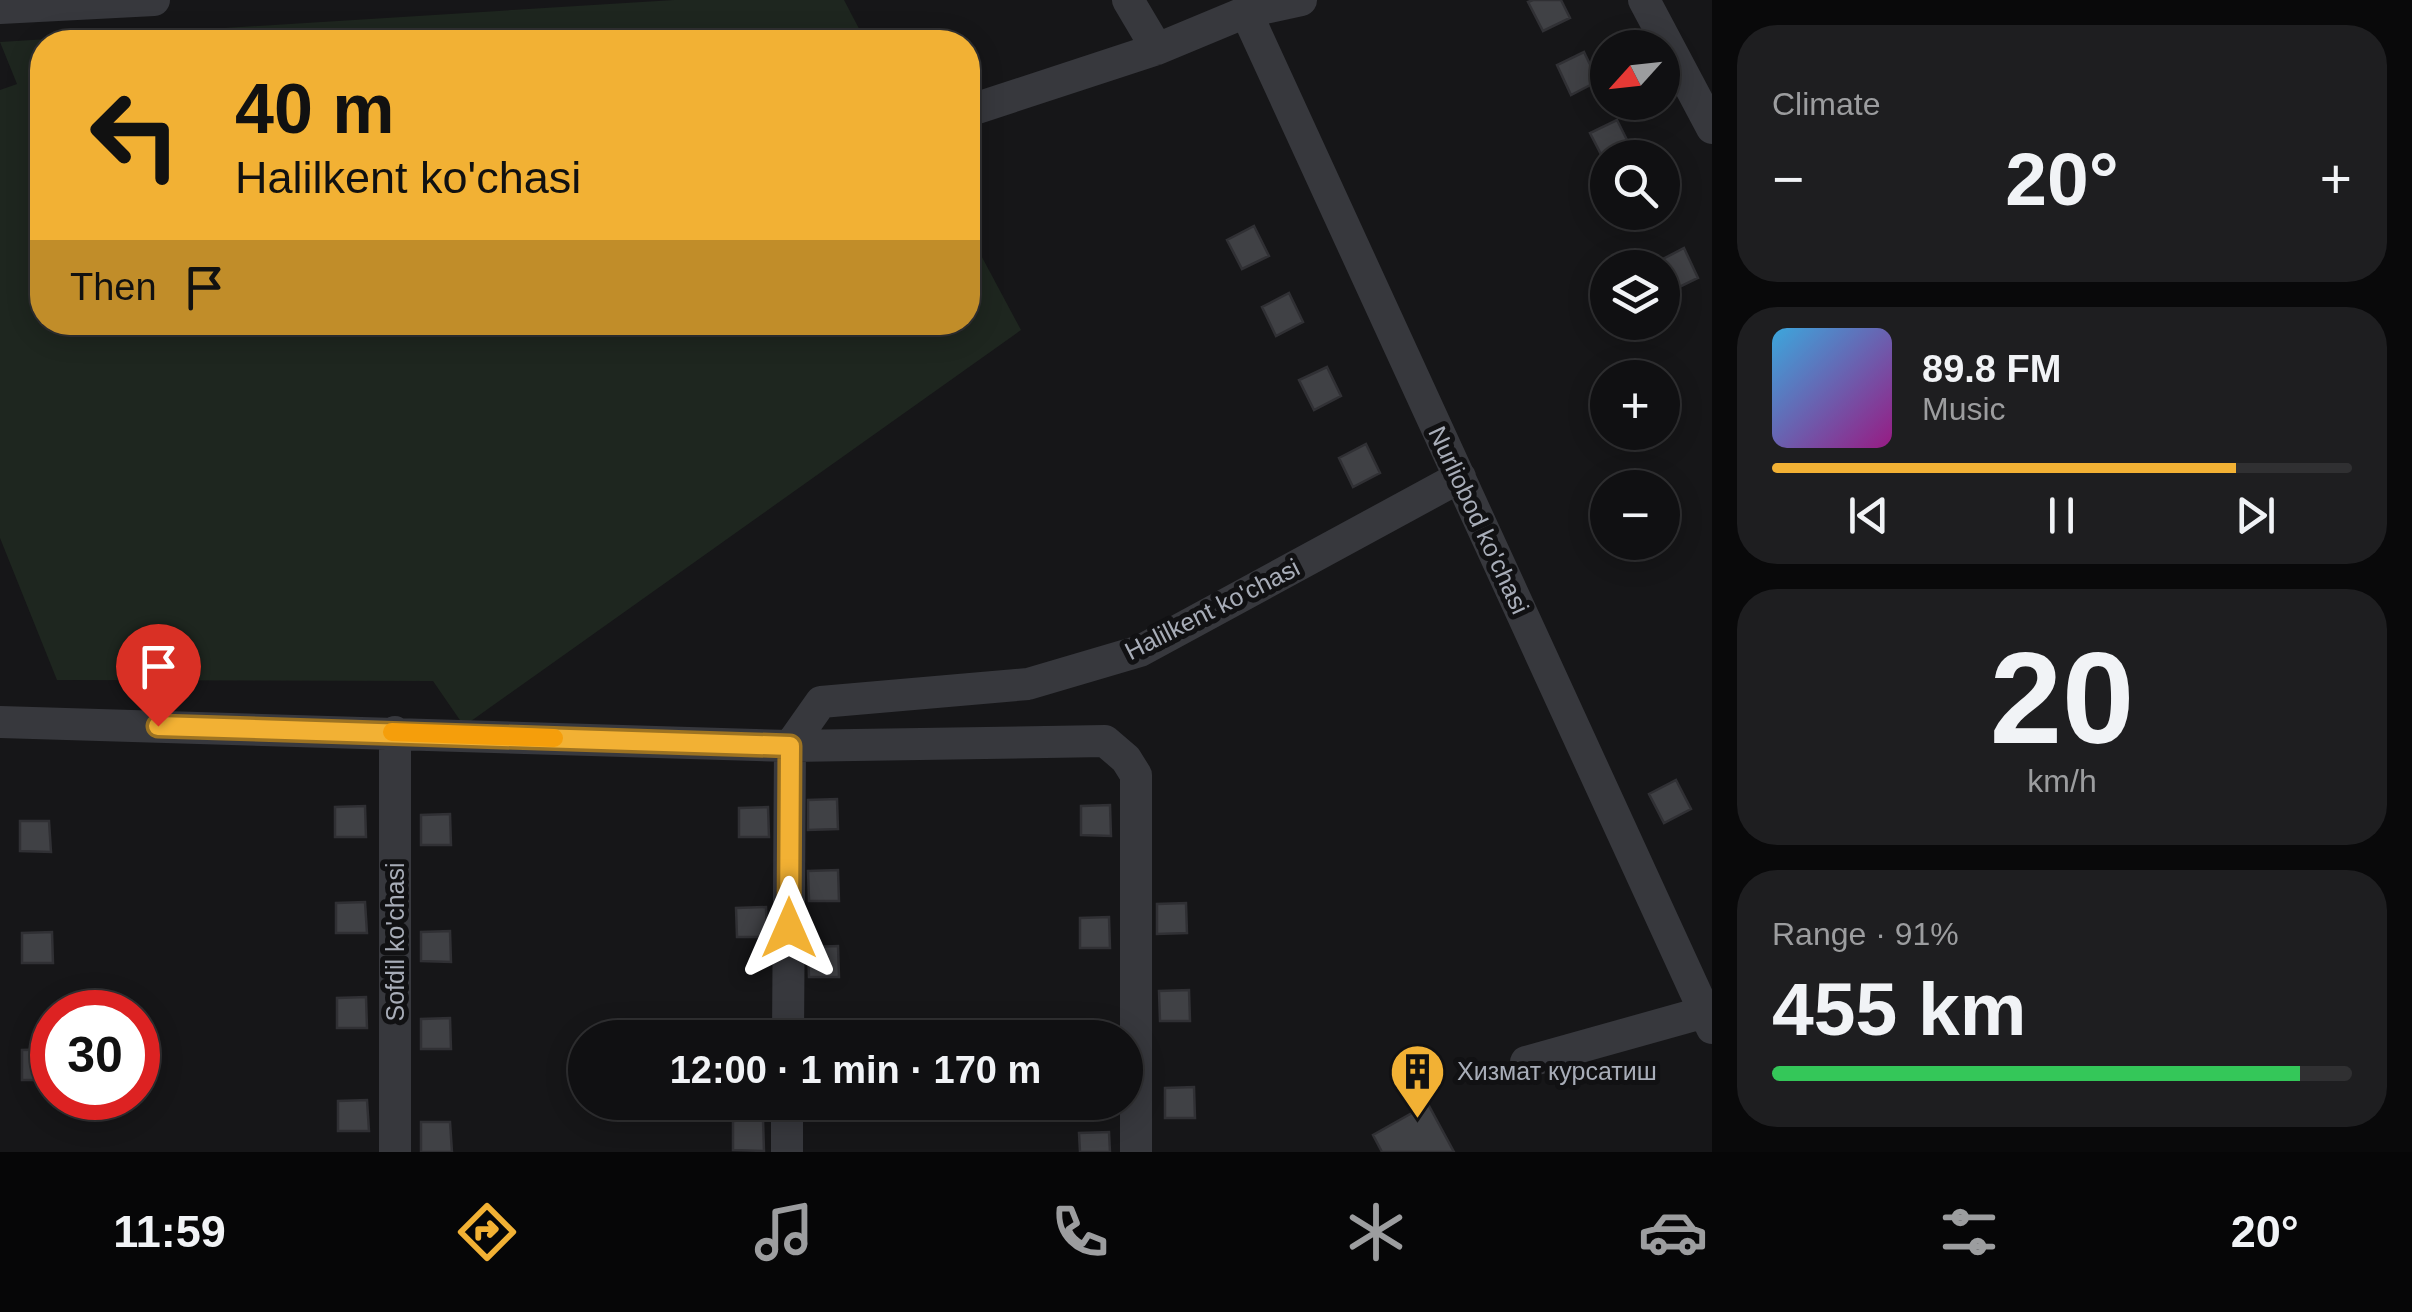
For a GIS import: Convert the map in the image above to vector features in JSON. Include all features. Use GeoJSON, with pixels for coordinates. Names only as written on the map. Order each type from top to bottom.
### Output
{"type":"FeatureCollection","features":[{"type":"Feature","properties":{"kind":"street"},"geometry":{"type":"LineString","coordinates":[[9,5],[154,0]]}},
{"type":"Feature","properties":{"kind":"street"},"geometry":{"type":"LineString","coordinates":[[1128,0],[1157,48]]}},
{"type":"Feature","properties":{"kind":"street"},"geometry":{"type":"LineString","coordinates":[[980,107],[1157,48],[1246,12],[1301,0]]}},
{"type":"Feature","properties":{"kind":"street"},"geometry":{"type":"LineString","coordinates":[[1644,0],[1712,128]]}},
{"type":"Feature","properties":{"kind":"street","name":"Nurliobod ko'chasi"},"geometry":{"type":"LineString","coordinates":[[1246,12],[1708,1020]]}},
{"type":"Feature","properties":{"kind":"street","name":"Halilkent ko'chasi"},"geometry":{"type":"LineString","coordinates":[[790,746],[821,702],[1028,684],[1140,651],[1460,477]]}},
{"type":"Feature","properties":{"kind":"street"},"geometry":{"type":"LineString","coordinates":[[0,722],[790,746],[1105,741],[1126,759],[1136,776],[1136,1152]]}},
{"type":"Feature","properties":{"kind":"street","name":"Sofdil ko'chasi"},"geometry":{"type":"LineString","coordinates":[[394,732],[394,1152]]}},
{"type":"Feature","properties":{"kind":"street"},"geometry":{"type":"LineString","coordinates":[[788,1020],[790,746]]}},
{"type":"Feature","properties":{"kind":"street"},"geometry":{"type":"LineString","coordinates":[[1526,1062],[1708,1020]]}},
{"type":"Feature","properties":{"kind":"street"},"geometry":{"type":"LineString","coordinates":[[787,1120],[787,1152]]}},
{"type":"Feature","properties":{"kind":"shaded area"},"geometry":{"type":"Polygon","coordinates":[[[674,0],[844,0],[860,30],[193,30],[674,0]]]}},
{"type":"Feature","properties":{"kind":"shaded area"},"geometry":{"type":"Polygon","coordinates":[[[30,40],[30,335],[980,335],[980,253],[1021,330],[464,726],[433,681],[57,680],[0,538],[0,90],[17,84],[0,42],[30,40]]]}},
{"type":"Feature","properties":{"kind":"building"},"geometry":{"type":"Polygon","coordinates":[[[1561,0],[1570,18],[1543,31],[1528,2],[1561,0]]]}},
{"type":"Feature","properties":{"kind":"building"},"geometry":{"type":"Polygon","coordinates":[[[1584,52],[1590,64],[1590,85],[1571,95],[1557,65],[1584,52]]]}},
{"type":"Feature","properties":{"kind":"building"},"geometry":{"type":"Polygon","coordinates":[[[1617,120],[1627,140],[1594,140],[1590,133],[1617,120]]]}},
{"type":"Feature","properties":{"kind":"building"},"geometry":{"type":"Polygon","coordinates":[[[1254,226],[1269,256],[1242,269],[1227,240],[1254,226]]]}},
{"type":"Feature","properties":{"kind":"building"},"geometry":{"type":"Polygon","coordinates":[[[1684,248],[1698,278],[1680,287],[1680,250],[1684,248]]]}},
{"type":"Feature","properties":{"kind":"building"},"geometry":{"type":"Polygon","coordinates":[[[1289,293],[1303,322],[1276,336],[1262,307],[1289,293]]]}},
{"type":"Feature","properties":{"kind":"building"},"geometry":{"type":"Polygon","coordinates":[[[1327,367],[1341,396],[1314,410],[1299,380],[1327,367]]]}},
{"type":"Feature","properties":{"kind":"building"},"geometry":{"type":"Polygon","coordinates":[[[1366,444],[1380,473],[1353,487],[1339,458],[1366,444]]]}},
{"type":"Feature","properties":{"kind":"building"},"geometry":{"type":"Polygon","coordinates":[[[1676,780],[1691,809],[1664,823],[1649,794],[1676,780]]]}},
{"type":"Feature","properties":{"kind":"building"},"geometry":{"type":"Polygon","coordinates":[[[837,799],[838,829],[808,830],[808,800],[837,799]]]}},
{"type":"Feature","properties":{"kind":"building"},"geometry":{"type":"Polygon","coordinates":[[[1110,805],[1111,836],[1081,835],[1081,806],[1110,805]]]}},
{"type":"Feature","properties":{"kind":"building"},"geometry":{"type":"Polygon","coordinates":[[[365,806],[366,837],[335,837],[335,807],[365,806]]]}},
{"type":"Feature","properties":{"kind":"building"},"geometry":{"type":"Polygon","coordinates":[[[768,807],[769,837],[739,837],[739,808],[768,807]]]}},
{"type":"Feature","properties":{"kind":"building"},"geometry":{"type":"Polygon","coordinates":[[[450,814],[451,845],[421,845],[421,815],[450,814]]]}},
{"type":"Feature","properties":{"kind":"building"},"geometry":{"type":"Polygon","coordinates":[[[20,821],[49,821],[51,852],[20,851],[20,821]]]}},
{"type":"Feature","properties":{"kind":"building"},"geometry":{"type":"Polygon","coordinates":[[[838,870],[839,901],[809,901],[808,871],[838,870]]]}},
{"type":"Feature","properties":{"kind":"building"},"geometry":{"type":"Polygon","coordinates":[[[365,902],[367,933],[336,933],[336,903],[365,902]]]}},
{"type":"Feature","properties":{"kind":"building"},"geometry":{"type":"Polygon","coordinates":[[[1186,903],[1187,933],[1157,934],[1157,904],[1186,903]]]}},
{"type":"Feature","properties":{"kind":"building"},"geometry":{"type":"Polygon","coordinates":[[[766,907],[767,937],[737,937],[736,908],[766,907]]]}},
{"type":"Feature","properties":{"kind":"building"},"geometry":{"type":"Polygon","coordinates":[[[1109,917],[1110,948],[1080,948],[1080,918],[1109,917]]]}},
{"type":"Feature","properties":{"kind":"building"},"geometry":{"type":"Polygon","coordinates":[[[450,931],[451,962],[421,961],[421,932],[450,931]]]}},
{"type":"Feature","properties":{"kind":"building"},"geometry":{"type":"Polygon","coordinates":[[[52,932],[53,963],[22,963],[22,933],[52,932]]]}},
{"type":"Feature","properties":{"kind":"building"},"geometry":{"type":"Polygon","coordinates":[[[838,946],[839,977],[809,977],[808,947],[838,946]]]}},
{"type":"Feature","properties":{"kind":"building"},"geometry":{"type":"Polygon","coordinates":[[[1189,990],[1190,1021],[1160,1021],[1159,991],[1189,990]]]}},
{"type":"Feature","properties":{"kind":"building"},"geometry":{"type":"Polygon","coordinates":[[[366,997],[367,1028],[337,1028],[337,998],[366,997]]]}},
{"type":"Feature","properties":{"kind":"building"},"geometry":{"type":"Polygon","coordinates":[[[450,1018],[451,1049],[421,1049],[421,1019],[450,1018]]]}},
{"type":"Feature","properties":{"kind":"building"},"geometry":{"type":"Polygon","coordinates":[[[22,1050],[30,1050],[30,1080],[22,1080],[22,1050]]]}},
{"type":"Feature","properties":{"kind":"building"},"geometry":{"type":"Polygon","coordinates":[[[1194,1087],[1195,1118],[1165,1118],[1165,1088],[1194,1087]]]}},
{"type":"Feature","properties":{"kind":"building"},"geometry":{"type":"Polygon","coordinates":[[[367,1100],[369,1131],[338,1131],[338,1101],[367,1100]]]}},
{"type":"Feature","properties":{"kind":"building","name":"Хизмат курсатиш"},"geometry":{"type":"Polygon","coordinates":[[[1428,1104],[1454,1152],[1382,1152],[1373,1135],[1428,1104]]]}},
{"type":"Feature","properties":{"kind":"building"},"geometry":{"type":"Polygon","coordinates":[[[763,1120],[764,1151],[733,1150],[733,1121],[763,1120]]]}},
{"type":"Feature","properties":{"kind":"building"},"geometry":{"type":"Polygon","coordinates":[[[421,1122],[450,1122],[452,1152],[421,1152],[421,1122]]]}},
{"type":"Feature","properties":{"kind":"building"},"geometry":{"type":"Polygon","coordinates":[[[1109,1132],[1110,1152],[1080,1152],[1079,1133],[1109,1132]]]}},
{"type":"Feature","properties":{"kind":"slow traffic"},"geometry":{"type":"LineString","coordinates":[[392,732],[554,738]]}},
{"type":"Feature","properties":{"kind":"place","name":"Хизмат курсатиш"},"geometry":{"type":"Point","coordinates":[1418,1120]}},
{"type":"Feature","properties":{"kind":"route"},"geometry":{"type":"LineString","coordinates":[[158,726],[790,746],[789,928]]}}]}
